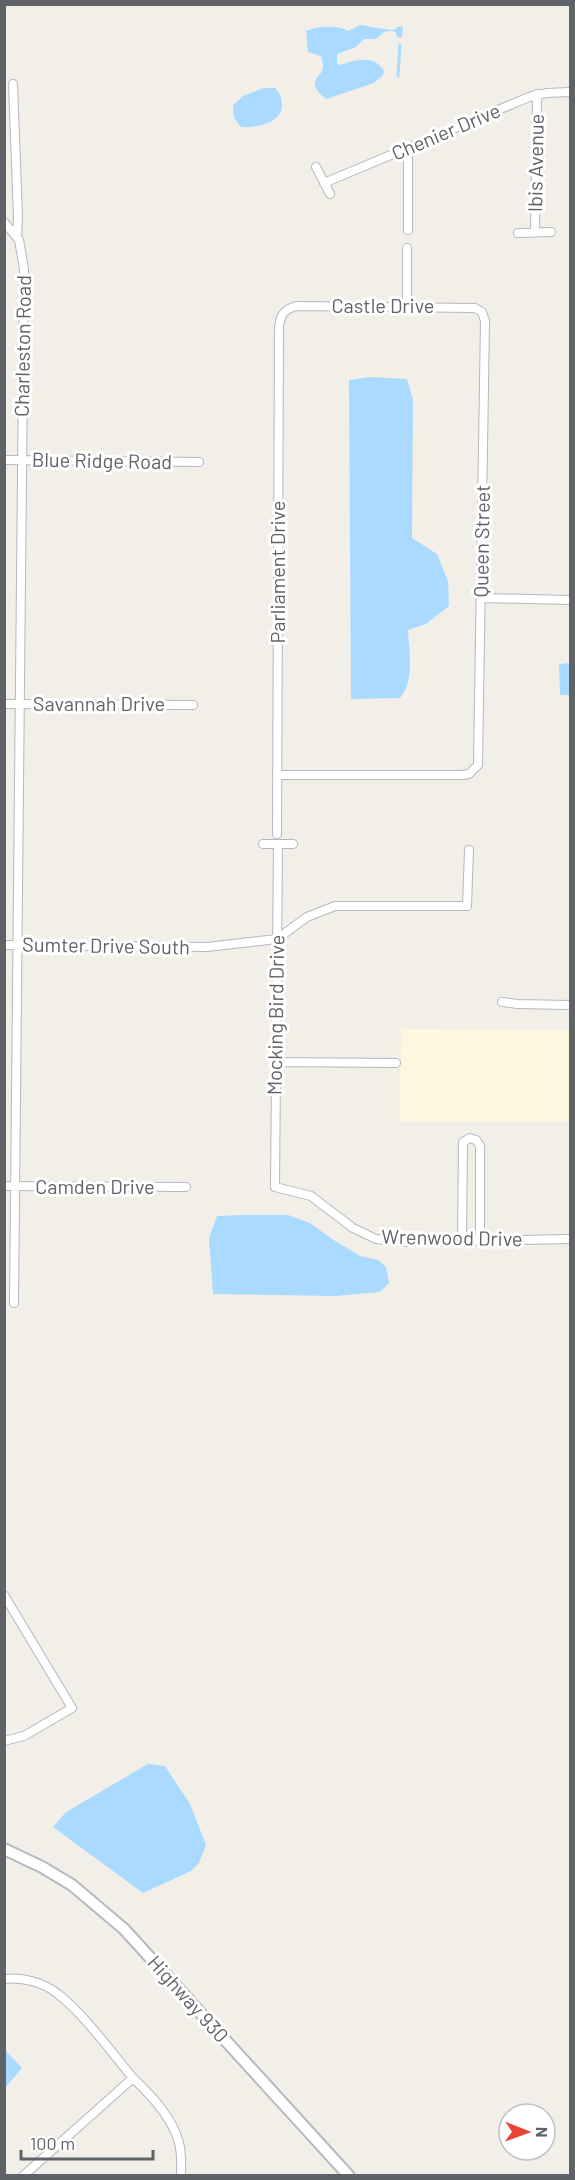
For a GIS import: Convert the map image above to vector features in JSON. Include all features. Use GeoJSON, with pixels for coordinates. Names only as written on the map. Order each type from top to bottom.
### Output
{"type":"FeatureCollection","features":[{"type":"Feature","properties":{"kind":"street","name":"Charleston Road"},"geometry":{"type":"LineString","coordinates":[[13,84],[17,236],[24,269],[14,1303]]}},
{"type":"Feature","properties":{"kind":"street","name":"Chenier Drive"},"geometry":{"type":"LineString","coordinates":[[324,183],[537,94],[570,92]]}},
{"type":"Feature","properties":{"kind":"street","name":"Ibis Avenue"},"geometry":{"type":"LineString","coordinates":[[535,232],[537,94]]}},
{"type":"Feature","properties":{"kind":"street"},"geometry":{"type":"LineString","coordinates":[[408,147],[408,230]]}},
{"type":"Feature","properties":{"kind":"street"},"geometry":{"type":"LineString","coordinates":[[316,167],[330,194]]}},
{"type":"Feature","properties":{"kind":"street"},"geometry":{"type":"LineString","coordinates":[[4,222],[17,236]]}},
{"type":"Feature","properties":{"kind":"street"},"geometry":{"type":"LineString","coordinates":[[518,233],[551,232]]}},
{"type":"Feature","properties":{"kind":"street"},"geometry":{"type":"LineString","coordinates":[[407,248],[407,306]]}},
{"type":"Feature","properties":{"kind":"street","name":"Castle Drive"},"geometry":{"type":"LineString","coordinates":[[284,312],[296,306],[467,306],[482,312]]}},
{"type":"Feature","properties":{"kind":"street","name":"Parliament Drive"},"geometry":{"type":"LineString","coordinates":[[277,834],[279,328],[284,312]]}},
{"type":"Feature","properties":{"kind":"street","name":"Queen Street"},"geometry":{"type":"LineString","coordinates":[[278,775],[463,775],[476,770],[479,758],[485,321],[482,312]]}},
{"type":"Feature","properties":{"kind":"street","name":"Blue Ridge Road"},"geometry":{"type":"LineString","coordinates":[[4,460],[199,462]]}},
{"type":"Feature","properties":{"kind":"street"},"geometry":{"type":"LineString","coordinates":[[481,598],[570,600]]}},
{"type":"Feature","properties":{"kind":"street","name":"Savannah Drive"},"geometry":{"type":"LineString","coordinates":[[4,704],[194,705]]}},
{"type":"Feature","properties":{"kind":"street"},"geometry":{"type":"LineString","coordinates":[[263,844],[293,844]]}},
{"type":"Feature","properties":{"kind":"street","name":"Mocking Bird Drive"},"geometry":{"type":"LineString","coordinates":[[275,1187],[278,844]]}},
{"type":"Feature","properties":{"kind":"street"},"geometry":{"type":"LineString","coordinates":[[277,939],[308,916],[335,906],[467,906],[469,850]]}},
{"type":"Feature","properties":{"kind":"street","name":"Sumter Drive South"},"geometry":{"type":"LineString","coordinates":[[4,945],[207,947],[277,939]]}},
{"type":"Feature","properties":{"kind":"street"},"geometry":{"type":"LineString","coordinates":[[502,1002],[570,1005]]}},
{"type":"Feature","properties":{"kind":"street"},"geometry":{"type":"LineString","coordinates":[[275,1062],[396,1063]]}},
{"type":"Feature","properties":{"kind":"street"},"geometry":{"type":"LineString","coordinates":[[462,1240],[463,1142],[470,1138],[476,1140],[480,1146],[480,1239]]}},
{"type":"Feature","properties":{"kind":"street","name":"Camden Drive"},"geometry":{"type":"LineString","coordinates":[[4,1186],[186,1187]]}},
{"type":"Feature","properties":{"kind":"street","name":"Wrenwood Drive"},"geometry":{"type":"LineString","coordinates":[[275,1187],[311,1196],[353,1228],[376,1239],[407,1242],[570,1239]]}},
{"type":"Feature","properties":{"kind":"street"},"geometry":{"type":"LineString","coordinates":[[4,1595],[72,1708],[24,1736],[4,1741]]}},
{"type":"Feature","properties":{"kind":"street","name":"Highway 930"},"geometry":{"type":"LineString","coordinates":[[4,1849],[42,1867],[72,1885],[124,1929],[349,2175]]}},
{"type":"Feature","properties":{"kind":"street"},"geometry":{"type":"LineString","coordinates":[[4,1978],[37,1982],[58,1994],[149,2093],[169,2121],[179,2143],[181,2175]]}},
{"type":"Feature","properties":{"kind":"street"},"geometry":{"type":"LineString","coordinates":[[23,2175],[133,2078]]}},
{"type":"Feature","properties":{"kind":"shaded area"},"geometry":{"type":"Polygon","coordinates":[[[401,1029],[570,1030],[570,1121],[400,1121],[401,1029]]]}},
{"type":"Feature","properties":{"kind":"water"},"geometry":{"type":"Polygon","coordinates":[[[360,25],[391,30],[403,26],[402,37],[397,38],[396,32],[386,32],[376,39],[364,39],[356,47],[337,54],[337,64],[370,60],[384,71],[374,83],[326,99],[315,85],[323,69],[321,56],[308,52],[306,31],[327,27],[348,31],[360,25]]]}},
{"type":"Feature","properties":{"kind":"water"},"geometry":{"type":"Polygon","coordinates":[[[264,88],[275,88],[278,92],[282,101],[281,112],[266,124],[241,127],[234,118],[233,105],[243,96],[264,88]]]}},
{"type":"Feature","properties":{"kind":"water"},"geometry":{"type":"Polygon","coordinates":[[[369,377],[407,379],[413,400],[412,538],[437,554],[448,581],[449,606],[426,624],[408,630],[410,657],[408,683],[400,698],[351,699],[349,380],[369,377]]]}},
{"type":"Feature","properties":{"kind":"water"},"geometry":{"type":"Polygon","coordinates":[[[570,663],[570,695],[560,695],[559,664],[570,663]]]}},
{"type":"Feature","properties":{"kind":"water"},"geometry":{"type":"Polygon","coordinates":[[[288,1215],[310,1223],[360,1256],[378,1260],[386,1267],[389,1283],[380,1292],[335,1296],[213,1294],[209,1238],[217,1216],[288,1215]]]}},
{"type":"Feature","properties":{"kind":"water"},"geometry":{"type":"Polygon","coordinates":[[[148,1764],[165,1766],[190,1804],[206,1845],[199,1863],[191,1871],[143,1893],[53,1827],[66,1812],[148,1764]]]}},
{"type":"Feature","properties":{"kind":"water"},"geometry":{"type":"Polygon","coordinates":[[[5,2050],[22,2068],[5,2088],[5,2050]]]}},
{"type":"Feature","properties":{"kind":"waterway"},"geometry":{"type":"LineString","coordinates":[[398,76],[400,45]]}}]}
